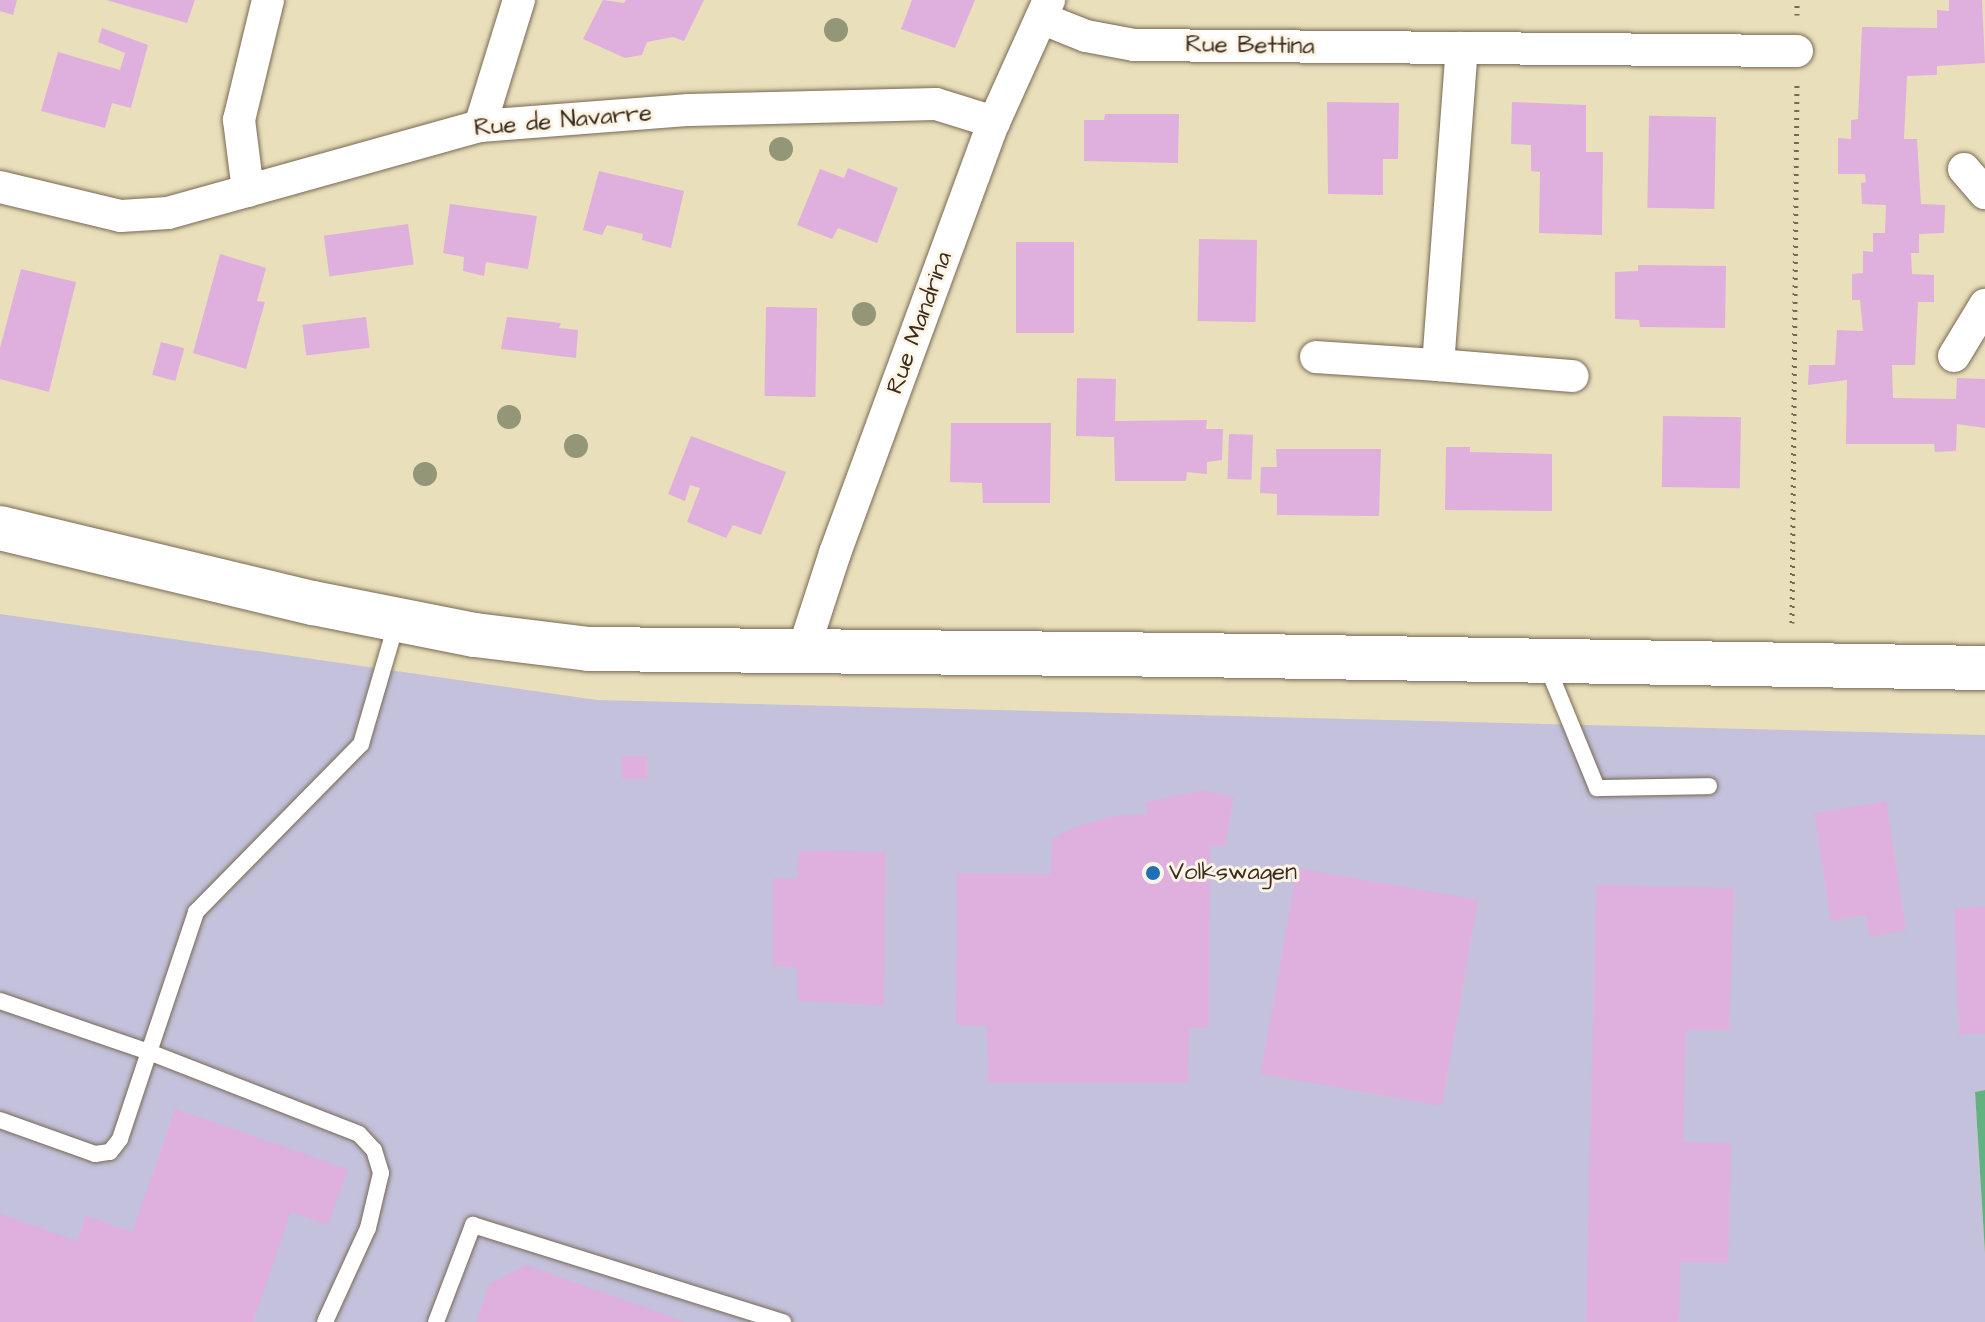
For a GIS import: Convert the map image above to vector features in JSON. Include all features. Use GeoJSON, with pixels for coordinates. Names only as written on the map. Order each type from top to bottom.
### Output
{"type":"FeatureCollection","features":[{"type":"Feature","properties":{"kind":"main road"},"geometry":{"type":"LineString","coordinates":[[0,528],[397,620],[475,635],[589,649],[1985,668]]}},
{"type":"Feature","properties":{"kind":"street"},"geometry":{"type":"LineString","coordinates":[[248,191],[239,120],[268,0]]}},
{"type":"Feature","properties":{"kind":"street"},"geometry":{"type":"LineString","coordinates":[[480,126],[519,0]]}},
{"type":"Feature","properties":{"kind":"street","name":"Rue Bettina"},"geometry":{"type":"LineString","coordinates":[[1045,9],[1086,36],[1134,45],[1797,51]]}},
{"type":"Feature","properties":{"kind":"street","name":"Rue Mandrina"},"geometry":{"type":"LineString","coordinates":[[803,651],[835,553],[994,122],[1045,9]]}},
{"type":"Feature","properties":{"kind":"street"},"geometry":{"type":"LineString","coordinates":[[1438,365],[1462,48]]}},
{"type":"Feature","properties":{"kind":"street","name":"Rue de Navarre"},"geometry":{"type":"LineString","coordinates":[[0,187],[121,216],[168,213],[373,153],[480,126],[689,110],[936,104],[994,122]]}},
{"type":"Feature","properties":{"kind":"street"},"geometry":{"type":"LineString","coordinates":[[1964,169],[1985,193]]}},
{"type":"Feature","properties":{"kind":"street"},"geometry":{"type":"LineString","coordinates":[[1954,356],[1985,305]]}},
{"type":"Feature","properties":{"kind":"street"},"geometry":{"type":"LineString","coordinates":[[1316,357],[1573,376]]}},
{"type":"Feature","properties":{"kind":"lane"},"geometry":{"type":"LineString","coordinates":[[0,1120],[95,1154],[110,1152],[120,1139],[196,912],[361,744],[397,620]]}},
{"type":"Feature","properties":{"kind":"lane"},"geometry":{"type":"LineString","coordinates":[[1545,661],[1597,788],[1709,786]]}},
{"type":"Feature","properties":{"kind":"lane"},"geometry":{"type":"LineString","coordinates":[[0,1001],[149,1052],[359,1134],[374,1150],[381,1173],[368,1228],[325,1322]]}},
{"type":"Feature","properties":{"kind":"lane"},"geometry":{"type":"LineString","coordinates":[[436,1322],[473,1225],[783,1322]]}},
{"type":"Feature","properties":{"kind":"path"},"geometry":{"type":"LineString","coordinates":[[1792,665],[1797,0]]}},
{"type":"Feature","properties":{"kind":"shaded area"},"geometry":{"type":"Polygon","coordinates":[[[0,614],[597,700],[1985,735],[1985,1090],[1975,1092],[1985,1253],[1985,1322],[0,1322],[0,614]]]}},
{"type":"Feature","properties":{"kind":"green space"},"geometry":{"type":"Polygon","coordinates":[[[1985,1090],[1985,1253],[1975,1092],[1985,1090]]]}},
{"type":"Feature","properties":{"kind":"building"},"geometry":{"type":"Polygon","coordinates":[[[0,0],[17,0],[13,15],[0,11],[0,0]]]}},
{"type":"Feature","properties":{"kind":"building"},"geometry":{"type":"Polygon","coordinates":[[[106,0],[195,0],[187,23],[106,0]]]}},
{"type":"Feature","properties":{"kind":"building"},"geometry":{"type":"Polygon","coordinates":[[[603,0],[624,3],[626,0],[704,0],[684,41],[673,37],[647,42],[642,55],[625,58],[583,39],[603,0]]]}},
{"type":"Feature","properties":{"kind":"building"},"geometry":{"type":"Polygon","coordinates":[[[912,0],[975,0],[955,48],[901,29],[912,0]]]}},
{"type":"Feature","properties":{"kind":"building"},"geometry":{"type":"Polygon","coordinates":[[[1949,0],[1982,0],[1985,63],[1937,66],[1937,75],[1907,76],[1904,139],[1917,139],[1921,204],[1945,205],[1944,233],[1919,234],[1919,253],[1911,253],[1912,274],[1934,275],[1934,302],[1918,302],[1915,365],[1892,365],[1893,398],[1956,399],[1957,378],[1985,379],[1985,428],[1957,424],[1956,451],[1935,452],[1934,444],[1846,444],[1847,380],[1808,385],[1809,365],[1835,365],[1837,330],[1863,331],[1860,300],[1852,300],[1852,274],[1863,273],[1863,251],[1873,252],[1873,233],[1885,233],[1886,205],[1862,204],[1861,183],[1866,182],[1865,174],[1838,174],[1838,138],[1851,139],[1851,120],[1858,119],[1862,27],[1937,28],[1937,10],[1949,11],[1949,0]]]}},
{"type":"Feature","properties":{"kind":"building"},"geometry":{"type":"Polygon","coordinates":[[[102,28],[148,45],[131,108],[112,103],[105,128],[41,111],[58,52],[120,70],[125,53],[98,42],[102,28]]]}},
{"type":"Feature","properties":{"kind":"building"},"geometry":{"type":"Polygon","coordinates":[[[1327,102],[1399,103],[1398,159],[1383,159],[1383,195],[1328,194],[1327,102]]]}},
{"type":"Feature","properties":{"kind":"building"},"geometry":{"type":"Polygon","coordinates":[[[1512,102],[1586,105],[1586,152],[1603,152],[1602,235],[1539,233],[1540,172],[1531,171],[1531,145],[1511,144],[1512,102]]]}},
{"type":"Feature","properties":{"kind":"building"},"geometry":{"type":"Polygon","coordinates":[[[1105,114],[1179,114],[1178,163],[1084,161],[1084,120],[1104,120],[1105,114]]]}},
{"type":"Feature","properties":{"kind":"building"},"geometry":{"type":"Polygon","coordinates":[[[1649,116],[1716,117],[1714,209],[1647,208],[1649,116]]]}},
{"type":"Feature","properties":{"kind":"building"},"geometry":{"type":"Polygon","coordinates":[[[848,168],[898,188],[877,243],[838,228],[832,239],[797,225],[820,169],[844,178],[848,168]]]}},
{"type":"Feature","properties":{"kind":"building"},"geometry":{"type":"Polygon","coordinates":[[[599,171],[684,191],[671,248],[642,240],[643,234],[607,225],[602,235],[583,230],[599,171]]]}},
{"type":"Feature","properties":{"kind":"building"},"geometry":{"type":"Polygon","coordinates":[[[450,204],[537,216],[528,269],[486,262],[484,276],[463,271],[464,257],[443,253],[450,204]]]}},
{"type":"Feature","properties":{"kind":"building"},"geometry":{"type":"Polygon","coordinates":[[[408,224],[414,265],[330,276],[324,236],[408,224]]]}},
{"type":"Feature","properties":{"kind":"building"},"geometry":{"type":"Polygon","coordinates":[[[1199,239],[1257,240],[1256,322],[1198,321],[1199,239]]]}},
{"type":"Feature","properties":{"kind":"building"},"geometry":{"type":"Polygon","coordinates":[[[1016,242],[1074,242],[1074,333],[1016,333],[1016,242]]]}},
{"type":"Feature","properties":{"kind":"building"},"geometry":{"type":"Polygon","coordinates":[[[220,254],[266,268],[257,301],[265,302],[246,369],[193,353],[220,254]]]}},
{"type":"Feature","properties":{"kind":"building"},"geometry":{"type":"Polygon","coordinates":[[[1638,265],[1726,266],[1725,328],[1640,327],[1639,320],[1615,319],[1615,272],[1638,271],[1638,265]]]}},
{"type":"Feature","properties":{"kind":"building"},"geometry":{"type":"Polygon","coordinates":[[[21,269],[76,282],[49,392],[0,379],[0,348],[21,269]]]}},
{"type":"Feature","properties":{"kind":"building"},"geometry":{"type":"Polygon","coordinates":[[[766,307],[817,308],[815,397],[764,396],[766,307]]]}},
{"type":"Feature","properties":{"kind":"building"},"geometry":{"type":"Polygon","coordinates":[[[366,317],[370,348],[306,356],[302,325],[366,317]]]}},
{"type":"Feature","properties":{"kind":"building"},"geometry":{"type":"Polygon","coordinates":[[[507,317],[561,323],[559,328],[578,330],[576,358],[501,349],[507,317]]]}},
{"type":"Feature","properties":{"kind":"building"},"geometry":{"type":"Polygon","coordinates":[[[161,342],[184,348],[175,381],[152,375],[161,342]]]}},
{"type":"Feature","properties":{"kind":"building"},"geometry":{"type":"Polygon","coordinates":[[[1077,378],[1116,379],[1115,421],[1207,420],[1206,429],[1223,429],[1222,460],[1207,462],[1207,474],[1187,472],[1186,481],[1115,481],[1114,437],[1076,436],[1077,378]]]}},
{"type":"Feature","properties":{"kind":"building"},"geometry":{"type":"Polygon","coordinates":[[[1663,416],[1741,417],[1740,488],[1662,487],[1663,416]]]}},
{"type":"Feature","properties":{"kind":"building"},"geometry":{"type":"Polygon","coordinates":[[[951,423],[1051,423],[1050,503],[983,503],[982,483],[950,482],[951,423]]]}},
{"type":"Feature","properties":{"kind":"building"},"geometry":{"type":"Polygon","coordinates":[[[1229,434],[1253,435],[1251,480],[1227,479],[1229,434]]]}},
{"type":"Feature","properties":{"kind":"building"},"geometry":{"type":"Polygon","coordinates":[[[691,436],[786,472],[761,535],[733,525],[726,538],[687,522],[700,488],[690,485],[685,501],[668,494],[691,436]]]}},
{"type":"Feature","properties":{"kind":"building"},"geometry":{"type":"Polygon","coordinates":[[[1446,447],[1470,447],[1470,452],[1552,454],[1552,511],[1445,510],[1446,447]]]}},
{"type":"Feature","properties":{"kind":"building"},"geometry":{"type":"Polygon","coordinates":[[[1276,449],[1381,449],[1379,516],[1277,515],[1277,494],[1260,493],[1261,467],[1277,467],[1276,449]]]}},
{"type":"Feature","properties":{"kind":"building"},"geometry":{"type":"Polygon","coordinates":[[[622,756],[647,756],[647,779],[622,779],[622,756]]]}},
{"type":"Feature","properties":{"kind":"building"},"geometry":{"type":"Polygon","coordinates":[[[1204,790],[1234,797],[1225,846],[1210,846],[1209,1028],[1189,1028],[1188,1083],[988,1083],[987,1026],[956,1025],[957,873],[1051,874],[1052,839],[1072,828],[1113,816],[1147,814],[1146,802],[1204,790]]]}},
{"type":"Feature","properties":{"kind":"building"},"geometry":{"type":"Polygon","coordinates":[[[1886,801],[1906,930],[1870,937],[1866,915],[1831,921],[1814,813],[1886,801]]]}},
{"type":"Feature","properties":{"kind":"building"},"geometry":{"type":"Polygon","coordinates":[[[799,850],[886,852],[884,1005],[798,1001],[797,967],[773,966],[773,878],[797,879],[799,850]]]}},
{"type":"Feature","properties":{"kind":"building"},"geometry":{"type":"Polygon","coordinates":[[[1297,868],[1478,900],[1442,1106],[1261,1074],[1297,868]]]}},
{"type":"Feature","properties":{"kind":"building"},"geometry":{"type":"Polygon","coordinates":[[[1596,885],[1734,888],[1729,1030],[1686,1030],[1683,1142],[1731,1143],[1728,1263],[1680,1262],[1679,1322],[1586,1322],[1596,885]]]}},
{"type":"Feature","properties":{"kind":"building"},"geometry":{"type":"Polygon","coordinates":[[[1985,907],[1985,1033],[1959,1035],[1954,908],[1985,907]]]}},
{"type":"Feature","properties":{"kind":"building"},"geometry":{"type":"Polygon","coordinates":[[[175,1109],[348,1169],[328,1225],[291,1212],[253,1322],[0,1322],[0,1214],[77,1241],[86,1216],[132,1232],[175,1109]]]}},
{"type":"Feature","properties":{"kind":"building"},"geometry":{"type":"Polygon","coordinates":[[[526,1265],[686,1322],[476,1322],[489,1284],[526,1265]]]}},
{"type":"Feature","properties":{"kind":"place","name":"Volkswagen"},"geometry":{"type":"Point","coordinates":[1153,873]}}]}
